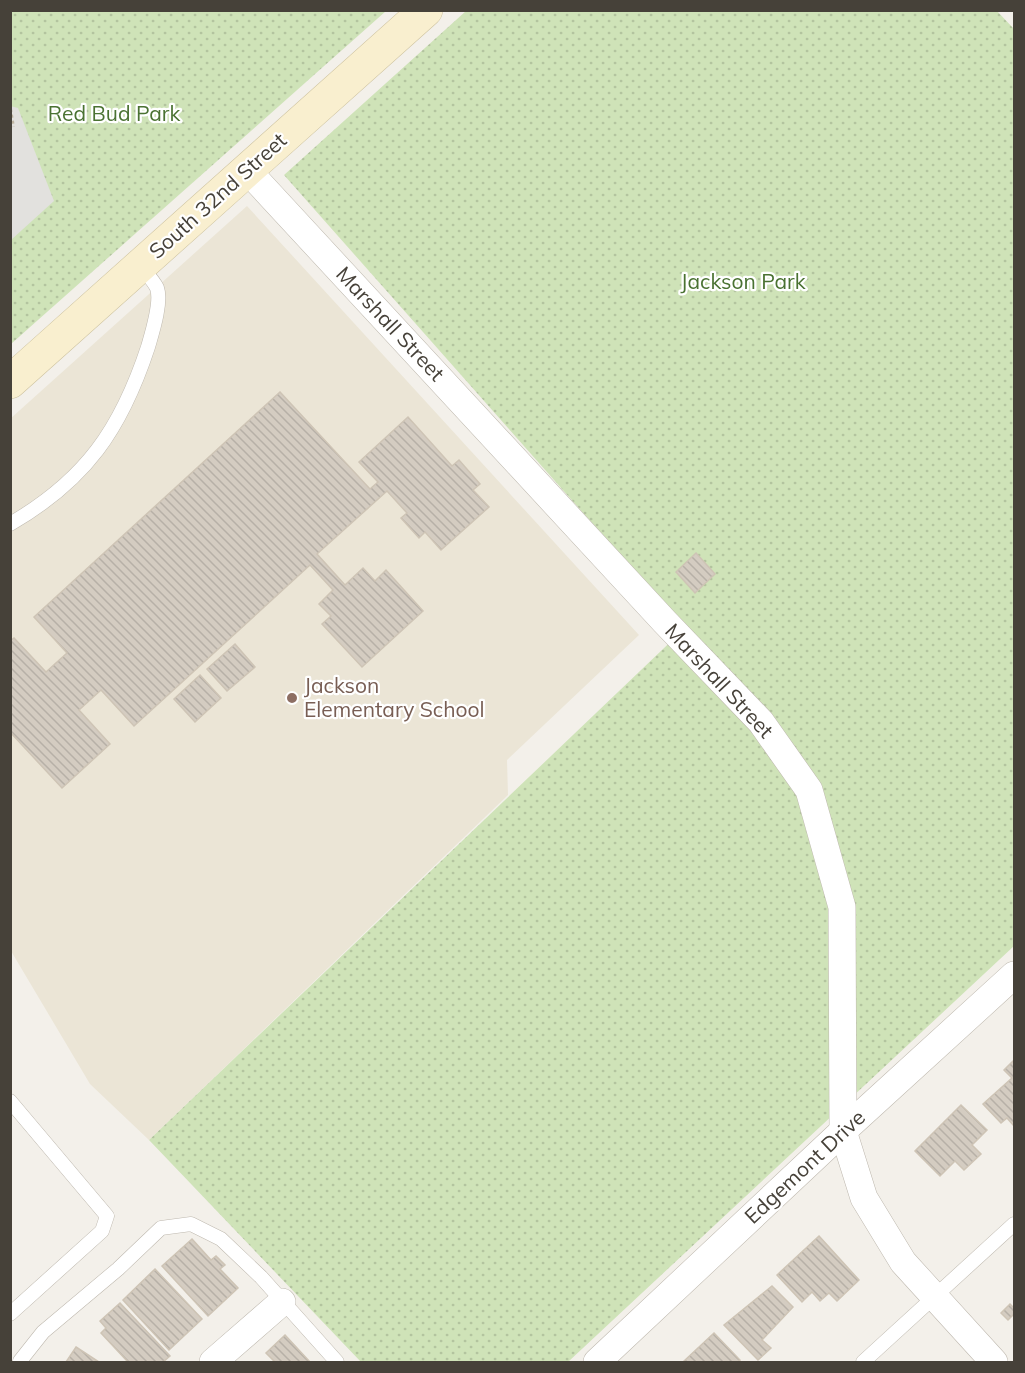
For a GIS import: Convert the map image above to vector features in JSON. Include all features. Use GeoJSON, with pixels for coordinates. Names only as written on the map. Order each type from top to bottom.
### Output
{"type":"FeatureCollection","features":[{"type":"Feature","properties":{"kind":"street","name":"South 32nd Street"},"geometry":{"type":"LineString","coordinates":[[10,382],[426,10]]}},
{"type":"Feature","properties":{"kind":"street","name":"Marshall Street"},"geometry":{"type":"LineString","coordinates":[[247,170],[665,622],[761,722],[809,790],[842,907],[843,1131],[864,1198],[903,1262],[994,1362]]}},
{"type":"Feature","properties":{"kind":"street","name":"Edgemont Drive"},"geometry":{"type":"LineString","coordinates":[[597,1362],[843,1131],[1014,975]]}},
{"type":"Feature","properties":{"kind":"street"},"geometry":{"type":"LineString","coordinates":[[213,1362],[282,1302]]}},
{"type":"Feature","properties":{"kind":"lane"},"geometry":{"type":"LineString","coordinates":[[10,524],[29,514],[66,486],[98,452],[123,411],[139,375],[152,333],[157,307],[157,288],[140,265]]}},
{"type":"Feature","properties":{"kind":"lane"},"geometry":{"type":"LineString","coordinates":[[10,1101],[107,1215],[102,1231],[10,1314]]}},
{"type":"Feature","properties":{"kind":"lane"},"geometry":{"type":"LineString","coordinates":[[21,1362],[44,1332],[118,1269],[161,1228],[191,1224],[221,1239],[261,1277],[337,1362]]}},
{"type":"Feature","properties":{"kind":"lane"},"geometry":{"type":"LineString","coordinates":[[863,1362],[1014,1224]]}},
{"type":"Feature","properties":{"kind":"path"},"geometry":{"type":"LineString","coordinates":[[10,109],[13,127]]}},
{"type":"Feature","properties":{"kind":"shaded area"},"geometry":{"type":"Polygon","coordinates":[[[10,106],[18,108],[54,201],[11,240],[10,106]]]}},
{"type":"Feature","properties":{"kind":"shaded area","name":"Jackson Elementary School"},"geometry":{"type":"Polygon","coordinates":[[[247,206],[639,635],[507,760],[508,795],[149,1140],[90,1084],[11,951],[10,419],[247,206]]]}},
{"type":"Feature","properties":{"kind":"green space","name":"Red Bud Park"},"geometry":{"type":"Polygon","coordinates":[[[11,11],[386,11],[11,344],[11,11]]]}},
{"type":"Feature","properties":{"kind":"green space","name":"Jackson Park"},"geometry":{"type":"Polygon","coordinates":[[[466,11],[997,11],[1014,29],[1014,946],[568,1362],[361,1362],[149,1140],[685,628],[284,175],[466,11]]]}},
{"type":"Feature","properties":{"kind":"building"},"geometry":{"type":"Polygon","coordinates":[[[280,392],[370,489],[378,482],[359,462],[408,417],[452,466],[459,460],[480,484],[473,490],[489,507],[441,550],[425,532],[419,538],[401,518],[407,513],[387,491],[317,554],[345,585],[363,568],[375,581],[386,570],[423,611],[362,667],[322,624],[331,616],[319,604],[333,590],[310,565],[134,726],[101,690],[79,710],[110,744],[62,788],[10,732],[10,641],[14,638],[46,672],[67,653],[34,617],[280,392]]]}},
{"type":"Feature","properties":{"kind":"building"},"geometry":{"type":"Polygon","coordinates":[[[696,553],[715,574],[695,593],[676,572],[696,553]]]}},
{"type":"Feature","properties":{"kind":"building"},"geometry":{"type":"Polygon","coordinates":[[[235,644],[255,667],[227,691],[207,669],[235,644]]]}},
{"type":"Feature","properties":{"kind":"building"},"geometry":{"type":"Polygon","coordinates":[[[200,675],[221,698],[195,722],[174,699],[200,675]]]}},
{"type":"Feature","properties":{"kind":"building"},"geometry":{"type":"Polygon","coordinates":[[[1014,1060],[1014,1126],[1007,1118],[1001,1123],[983,1104],[1012,1078],[1004,1070],[1014,1060]]]}},
{"type":"Feature","properties":{"kind":"building"},"geometry":{"type":"Polygon","coordinates":[[[961,1105],[987,1130],[972,1145],[981,1154],[964,1170],[955,1161],[940,1176],[915,1151],[961,1105]]]}},
{"type":"Feature","properties":{"kind":"building"},"geometry":{"type":"Polygon","coordinates":[[[819,1236],[859,1280],[837,1301],[829,1293],[820,1301],[812,1292],[802,1302],[777,1275],[819,1236]]]}},
{"type":"Feature","properties":{"kind":"building"},"geometry":{"type":"Polygon","coordinates":[[[192,1239],[211,1260],[216,1256],[225,1265],[220,1269],[238,1288],[208,1316],[162,1266],[192,1239]]]}},
{"type":"Feature","properties":{"kind":"building"},"geometry":{"type":"Polygon","coordinates":[[[155,1269],[202,1319],[169,1350],[123,1300],[155,1269]]]}},
{"type":"Feature","properties":{"kind":"building"},"geometry":{"type":"Polygon","coordinates":[[[772,1286],[793,1307],[762,1340],[771,1348],[758,1360],[724,1325],[772,1286]]]}},
{"type":"Feature","properties":{"kind":"building"},"geometry":{"type":"Polygon","coordinates":[[[120,1303],[170,1356],[163,1362],[128,1362],[101,1333],[106,1328],[100,1321],[120,1303]]]}},
{"type":"Feature","properties":{"kind":"building"},"geometry":{"type":"Polygon","coordinates":[[[1010,1304],[1014,1306],[1014,1317],[1013,1315],[1008,1320],[1001,1313],[1010,1304]]]}},
{"type":"Feature","properties":{"kind":"building"},"geometry":{"type":"Polygon","coordinates":[[[714,1333],[740,1360],[737,1362],[683,1362],[714,1333]]]}},
{"type":"Feature","properties":{"kind":"building"},"geometry":{"type":"Polygon","coordinates":[[[285,1335],[310,1362],[275,1362],[266,1353],[285,1335]]]}},
{"type":"Feature","properties":{"kind":"building"},"geometry":{"type":"Polygon","coordinates":[[[76,1347],[99,1362],[66,1362],[76,1347]]]}},
{"type":"Feature","properties":{"kind":"place","name":"Jackson Elementary School"},"geometry":{"type":"Point","coordinates":[292,698]}}]}
